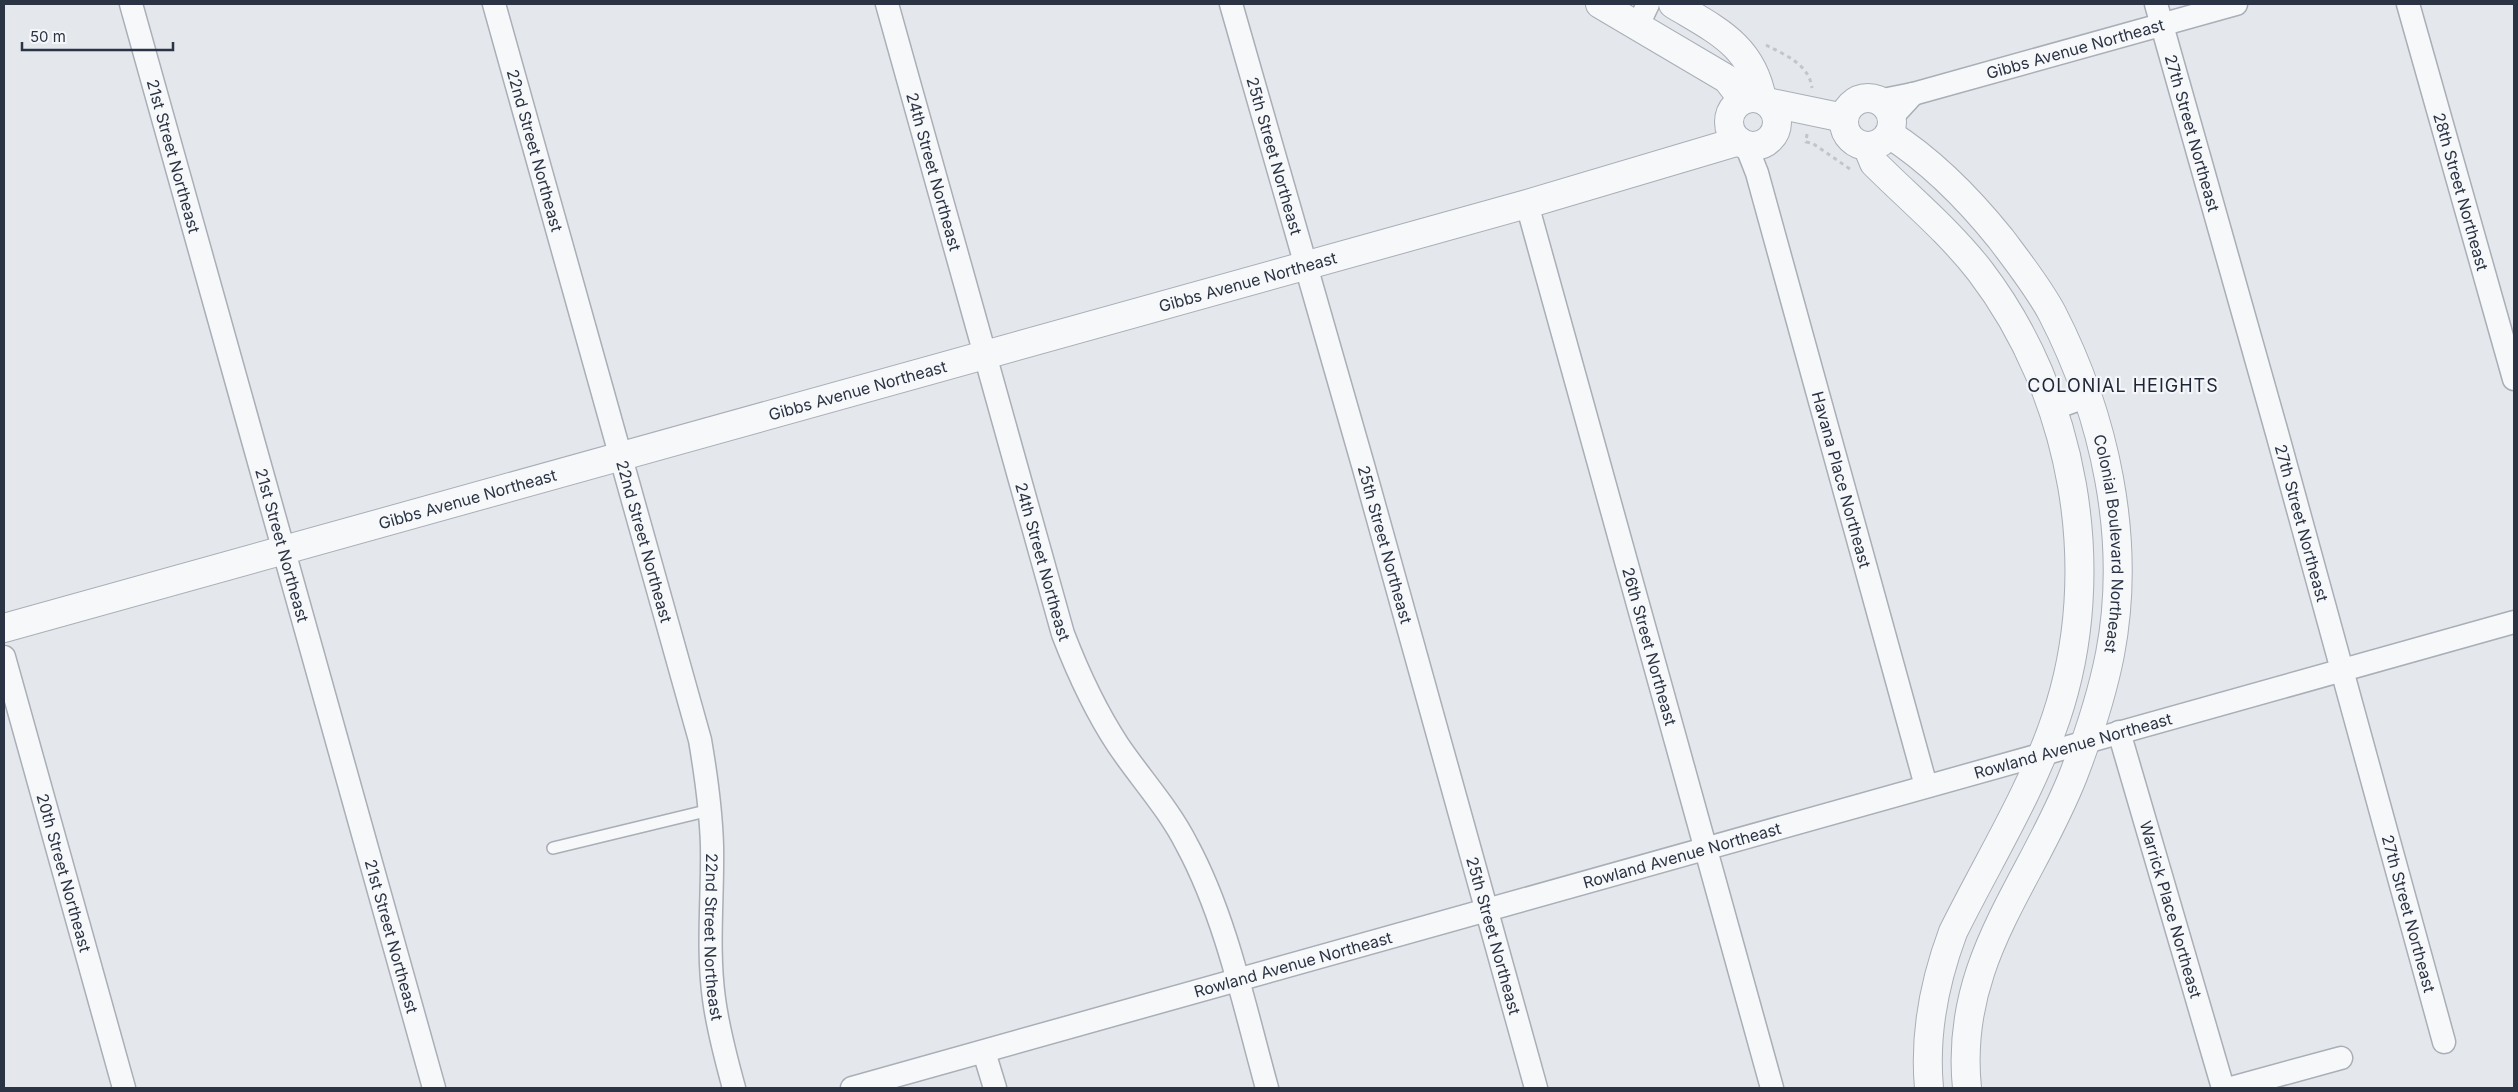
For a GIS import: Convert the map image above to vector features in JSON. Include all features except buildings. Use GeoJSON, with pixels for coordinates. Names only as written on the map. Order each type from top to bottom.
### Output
{"type":"FeatureCollection","features":[{"type":"Feature","properties":{"kind":"street","name":"21st Street Northeast"},"geometry":{"type":"LineString","coordinates":[[131,4],[434,1088]]}},
{"type":"Feature","properties":{"kind":"street","name":"22nd Street Northeast"},"geometry":{"type":"LineString","coordinates":[[494,4],[700,740],[710,810],[714,998],[734,1088]]}},
{"type":"Feature","properties":{"kind":"street","name":"24th Street Northeast"},"geometry":{"type":"LineString","coordinates":[[887,4],[1063,634],[1079,675],[1094,706],[1119,746],[1171,818],[1187,844],[1211,898],[1267,1088]]}},
{"type":"Feature","properties":{"kind":"street","name":"25th Street Northeast"},"geometry":{"type":"LineString","coordinates":[[1231,4],[1488,910],[1536,1088]]}},
{"type":"Feature","properties":{"kind":"street"},"geometry":{"type":"LineString","coordinates":[[1600,4],[1643,14],[1762,104],[1778,122],[1775,132],[1767,142],[1744,140],[1731,112],[1762,104],[1869,125]]}},
{"type":"Feature","properties":{"kind":"street"},"geometry":{"type":"LineString","coordinates":[[1673,4],[1738,46],[1749,61],[1758,79],[1762,104]]}},
{"type":"Feature","properties":{"kind":"street","name":"Gibbs Avenue Northeast"},"geometry":{"type":"LineString","coordinates":[[1869,125],[1913,94],[2159,14],[2236,4]]}},
{"type":"Feature","properties":{"kind":"street","name":"28th Street Northeast"},"geometry":{"type":"LineString","coordinates":[[2408,4],[2514,379]]}},
{"type":"Feature","properties":{"kind":"street","name":"27th Street Northeast"},"geometry":{"type":"LineString","coordinates":[[2159,14],[2444,1042]]}},
{"type":"Feature","properties":{"kind":"street","name":"Colonial Boulevard Northeast"},"geometry":{"type":"LineString","coordinates":[[1869,125],[1916,152],[1942,174],[1981,214],[2011,252],[2051,312],[2088,396],[2101,443],[2116,530],[2117,584],[2110,654],[2094,716],[2060,806],[1999,923],[1980,969],[1966,1030],[1968,1088]]}},
{"type":"Feature","properties":{"kind":"street","name":"Colonial Boulevard Northeast"},"geometry":{"type":"LineString","coordinates":[[1869,125],[1874,163],[1941,226],[1982,273],[2025,344],[2052,409],[2069,468],[2077,521],[2078,597],[2068,677],[2043,753],[1945,952],[1932,1004],[1928,1051],[1929,1088]]}},
{"type":"Feature","properties":{"kind":"street","name":"Gibbs Avenue Northeast"},"geometry":{"type":"LineString","coordinates":[[4,628],[619,455],[1527,204],[1744,140]]}},
{"type":"Feature","properties":{"kind":"street","name":"Havana Place Northeast"},"geometry":{"type":"LineString","coordinates":[[1744,140],[1757,173],[1926,786]]}},
{"type":"Feature","properties":{"kind":"street","name":"26th Street Northeast"},"geometry":{"type":"LineString","coordinates":[[1527,204],[1772,1088]]}},
{"type":"Feature","properties":{"kind":"street"},"geometry":{"type":"LineString","coordinates":[[2052,409],[2088,396]]}},
{"type":"Feature","properties":{"kind":"street","name":"Rowland Avenue Northeast"},"geometry":{"type":"LineString","coordinates":[[852,1088],[2514,622]]}},
{"type":"Feature","properties":{"kind":"street","name":"20th Street Northeast"},"geometry":{"type":"LineString","coordinates":[[4,657],[124,1088]]}},
{"type":"Feature","properties":{"kind":"street","name":"Warrick Place Northeast"},"geometry":{"type":"LineString","coordinates":[[2119,732],[2223,1088]]}},
{"type":"Feature","properties":{"kind":"street"},"geometry":{"type":"LineString","coordinates":[[984,1052],[995,1088]]}},
{"type":"Feature","properties":{"kind":"street"},"geometry":{"type":"LineString","coordinates":[[2231,1088],[2341,1058]]}},
{"type":"Feature","properties":{"kind":"lane"},"geometry":{"type":"LineString","coordinates":[[553,848],[710,810]]}},
{"type":"Feature","properties":{"kind":"path"},"geometry":{"type":"LineString","coordinates":[[1806,142],[1812,142],[1854,172]]}},
{"type":"Feature","properties":{"kind":"district","name":"COLONIAL HEIGHTS"},"geometry":{"type":"Point","coordinates":[2123,386]}}]}
